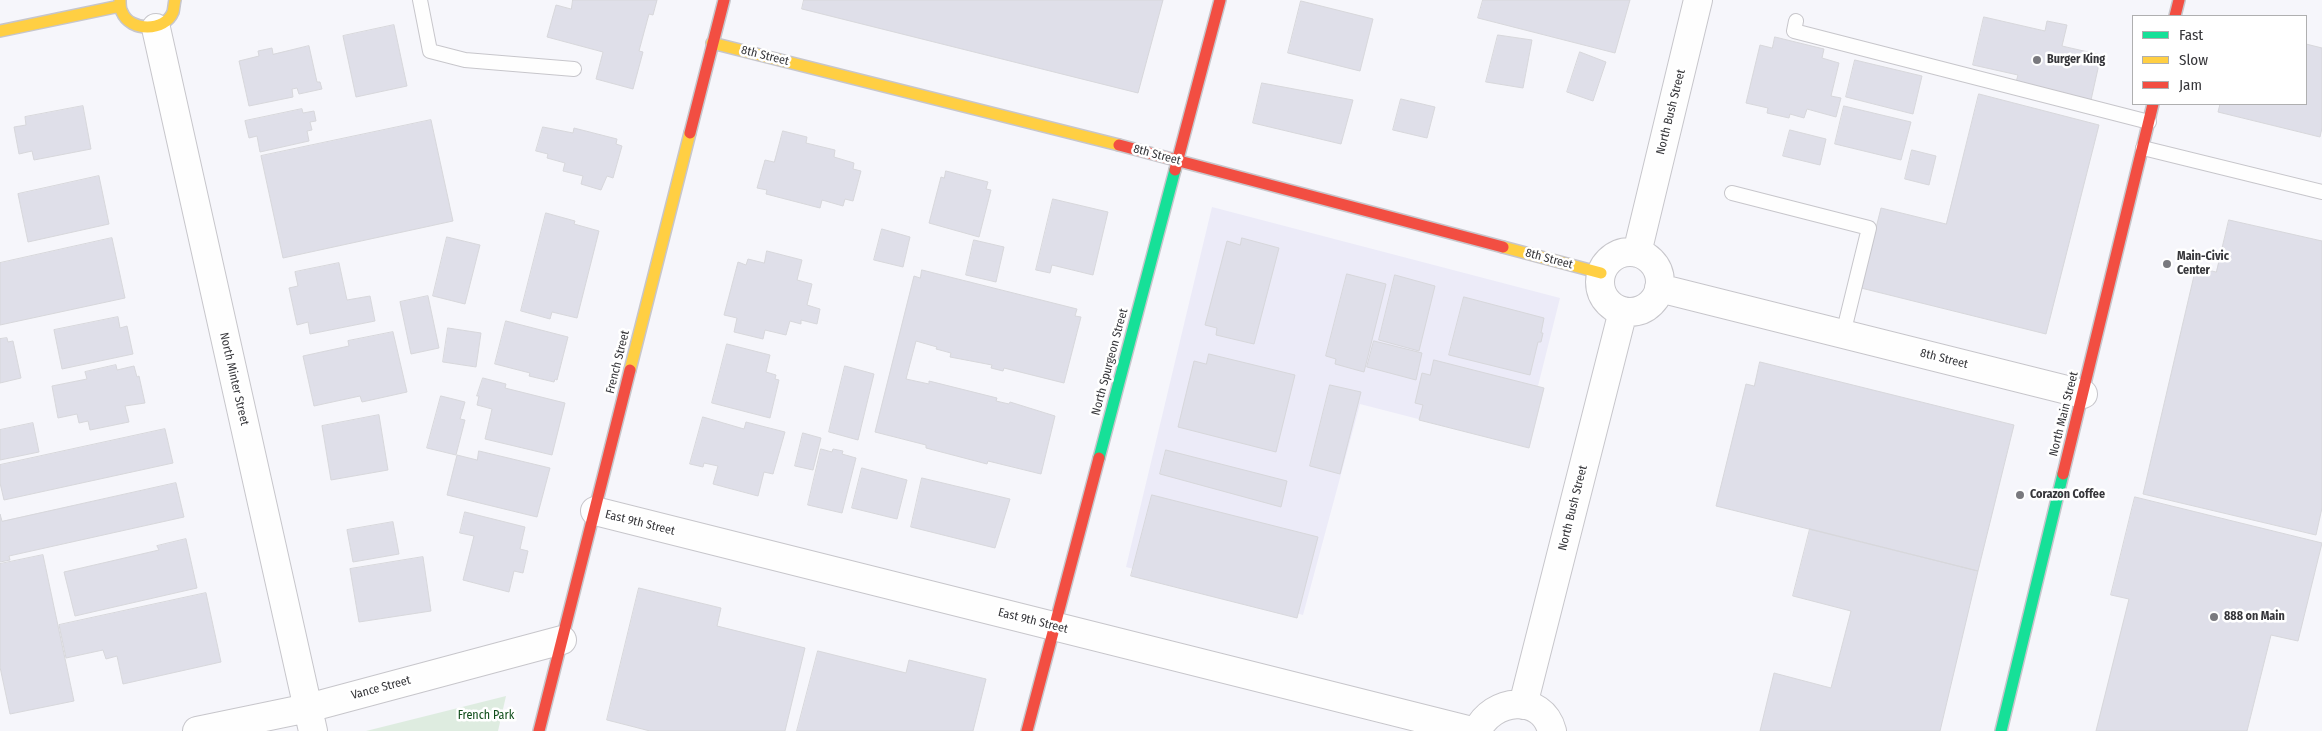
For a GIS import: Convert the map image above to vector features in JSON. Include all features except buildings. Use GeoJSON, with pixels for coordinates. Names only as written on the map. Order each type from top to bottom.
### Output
{"type":"FeatureCollection","features":[{"type":"Feature","properties":{"kind":"street"},"geometry":{"type":"LineString","coordinates":[[0,31],[120,3],[124,16],[133,25],[144,29],[156,28],[165,23],[172,14],[175,0]]}},
{"type":"Feature","properties":{"kind":"street","name":"French Street"},"geometry":{"type":"LineString","coordinates":[[540,731],[724,0]]}},
{"type":"Feature","properties":{"kind":"street","name":"North Spurgeon Street"},"geometry":{"type":"LineString","coordinates":[[1027,731],[1220,0]]}},
{"type":"Feature","properties":{"kind":"street","name":"North Bush Street"},"geometry":{"type":"LineString","coordinates":[[1638,253],[1698,0]]}},
{"type":"Feature","properties":{"kind":"street"},"geometry":{"type":"LineString","coordinates":[[2175,15],[2178,0]]}},
{"type":"Feature","properties":{"kind":"street","name":"North Minter Street"},"geometry":{"type":"LineString","coordinates":[[156,28],[310,719]]}},
{"type":"Feature","properties":{"kind":"street","name":"8th Street"},"geometry":{"type":"LineString","coordinates":[[712,42],[1178,160],[1601,273]]}},
{"type":"Feature","properties":{"kind":"street","name":"North Main Street"},"geometry":{"type":"LineString","coordinates":[[2001,731],[2153,105]]}},
{"type":"Feature","properties":{"kind":"street"},"geometry":{"type":"LineString","coordinates":[[1621,253],[1638,253],[1649,259],[1656,266],[1659,276],[1659,288],[1651,303],[1643,309],[1623,311],[1614,308],[1606,301],[1599,283],[1601,273],[1605,264],[1612,257],[1621,253]]}},
{"type":"Feature","properties":{"kind":"street","name":"8th Street"},"geometry":{"type":"LineString","coordinates":[[1659,288],[2083,394]]}},
{"type":"Feature","properties":{"kind":"street","name":"North Bush Street"},"geometry":{"type":"LineString","coordinates":[[1523,705],[1623,311]]}},
{"type":"Feature","properties":{"kind":"street","name":"East 9th Street"},"geometry":{"type":"LineString","coordinates":[[595,511],[1472,731]]}},
{"type":"Feature","properties":{"kind":"street","name":"Vance Street"},"geometry":{"type":"LineString","coordinates":[[197,731],[310,719],[562,640]]}},
{"type":"Feature","properties":{"kind":"street"},"geometry":{"type":"LineString","coordinates":[[1477,731],[1485,717],[1500,707],[1512,704],[1535,709],[1544,717],[1552,731]]}},
{"type":"Feature","properties":{"kind":"lane"},"geometry":{"type":"LineString","coordinates":[[420,0],[430,51],[464,60],[574,69]]}},
{"type":"Feature","properties":{"kind":"lane"},"geometry":{"type":"LineString","coordinates":[[1796,21],[1794,31],[2149,122]]}},
{"type":"Feature","properties":{"kind":"lane"},"geometry":{"type":"LineString","coordinates":[[2143,148],[2322,192]]}},
{"type":"Feature","properties":{"kind":"lane"},"geometry":{"type":"LineString","coordinates":[[1732,193],[1869,228],[1844,334]]}},
{"type":"Feature","properties":{"kind":"shaded area"},"geometry":{"type":"Polygon","coordinates":[[[1212,207],[1560,298],[1523,446],[1360,404],[1303,615],[1126,567],[1212,207]]]}},
{"type":"Feature","properties":{"kind":"green space","name":"French Park"},"geometry":{"type":"Polygon","coordinates":[[[506,696],[498,731],[366,731],[506,696]]]}},
{"type":"Feature","properties":{"kind":"traffic: fast"},"geometry":{"type":"LineString","coordinates":[[1099,458],[1175,170]]}},
{"type":"Feature","properties":{"kind":"traffic: fast"},"geometry":{"type":"LineString","coordinates":[[2001,731],[2063,474]]}},
{"type":"Feature","properties":{"kind":"traffic: slow"},"geometry":{"type":"LineString","coordinates":[[120,0],[121,9],[126,19],[140,26],[148,27],[163,23],[169,19],[173,12],[175,0]]}},
{"type":"Feature","properties":{"kind":"traffic: slow"},"geometry":{"type":"LineString","coordinates":[[0,31],[120,6]]}},
{"type":"Feature","properties":{"kind":"traffic: slow"},"geometry":{"type":"LineString","coordinates":[[712,43],[1119,145]]}},
{"type":"Feature","properties":{"kind":"traffic: slow"},"geometry":{"type":"LineString","coordinates":[[630,370],[690,133]]}},
{"type":"Feature","properties":{"kind":"traffic: slow"},"geometry":{"type":"LineString","coordinates":[[1503,247],[1601,273]]}},
{"type":"Feature","properties":{"kind":"traffic: jam"},"geometry":{"type":"LineString","coordinates":[[690,133],[724,0]]}},
{"type":"Feature","properties":{"kind":"traffic: jam"},"geometry":{"type":"LineString","coordinates":[[1175,170],[1220,0]]}},
{"type":"Feature","properties":{"kind":"traffic: jam"},"geometry":{"type":"LineString","coordinates":[[2175,15],[2179,0]]}},
{"type":"Feature","properties":{"kind":"traffic: jam"},"geometry":{"type":"LineString","coordinates":[[2063,474],[2153,105]]}},
{"type":"Feature","properties":{"kind":"traffic: jam"},"geometry":{"type":"LineString","coordinates":[[1119,145],[1503,247]]}},
{"type":"Feature","properties":{"kind":"traffic: jam"},"geometry":{"type":"LineString","coordinates":[[539,731],[630,370]]}},
{"type":"Feature","properties":{"kind":"traffic: jam"},"geometry":{"type":"LineString","coordinates":[[1027,731],[1099,458]]}},
{"type":"Feature","properties":{"kind":"place","name":"Burger King"},"geometry":{"type":"Point","coordinates":[2037,60]}},
{"type":"Feature","properties":{"kind":"place","name":"Main-Civic Center"},"geometry":{"type":"Point","coordinates":[2167,264]}},
{"type":"Feature","properties":{"kind":"place","name":"Corazon Coffee"},"geometry":{"type":"Point","coordinates":[2020,495]}},
{"type":"Feature","properties":{"kind":"place","name":"888 on Main"},"geometry":{"type":"Point","coordinates":[2214,617]}}]}
